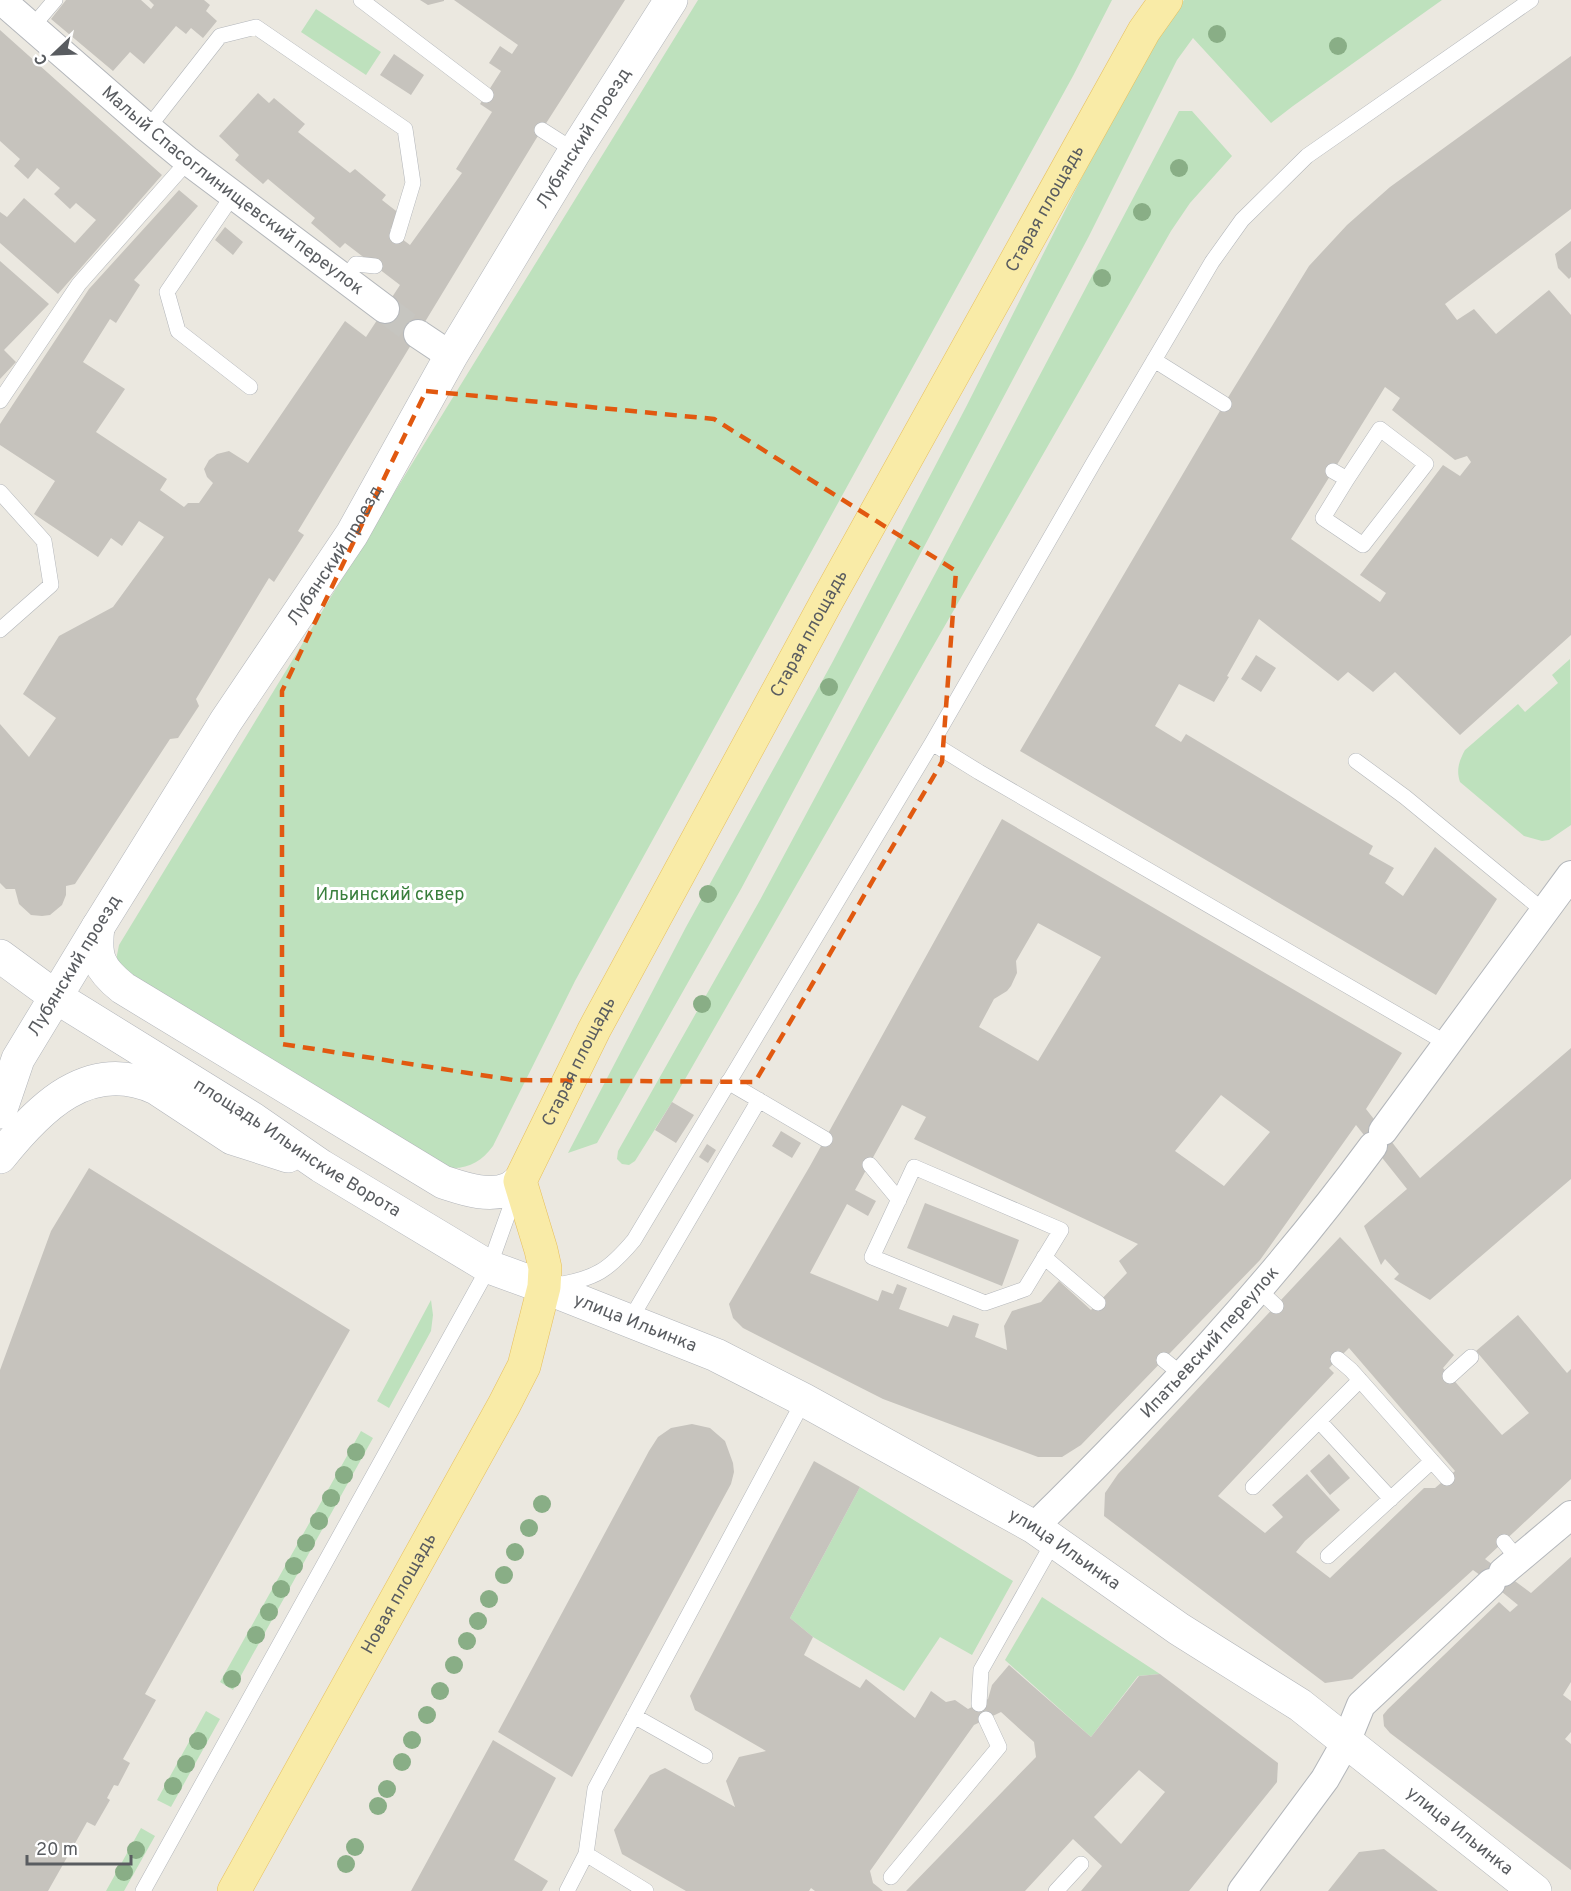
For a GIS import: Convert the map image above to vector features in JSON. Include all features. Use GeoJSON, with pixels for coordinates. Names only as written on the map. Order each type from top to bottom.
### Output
{"type":"FeatureCollection","features":[{"type":"Feature","properties":{"kind":"main road","name":"Лубянский проезд"},"geometry":{"type":"LineString","coordinates":[[0,1112],[18,1059],[226,721],[352,534],[451,356],[575,151],[671,0]]}},
{"type":"Feature","properties":{"kind":"main road","name":"Старая площадь"},"geometry":{"type":"LineString","coordinates":[[520,1181],[594,1030],[828,599],[1144,31],[1166,0]]}},
{"type":"Feature","properties":{"kind":"main road"},"geometry":{"type":"LineString","coordinates":[[98,927],[96,943],[98,958],[104,971],[123,988],[443,1182],[465,1189],[488,1192],[508,1189],[520,1181],[541,1250],[545,1268],[544,1287]]}},
{"type":"Feature","properties":{"kind":"main road","name":"площадь Ильинские Ворота"},"geometry":{"type":"LineString","coordinates":[[0,956],[56,997],[253,1119],[321,1167],[489,1267],[544,1287]]}},
{"type":"Feature","properties":{"kind":"main road"},"geometry":{"type":"LineString","coordinates":[[0,1157],[36,1115],[60,1097],[84,1084],[116,1078],[142,1082],[156,1088],[232,1138],[321,1167]]}},
{"type":"Feature","properties":{"kind":"main road","name":"улица Ильинка"},"geometry":{"type":"LineString","coordinates":[[544,1287],[716,1355],[804,1400],[1044,1534],[1179,1629],[1300,1705],[1535,1891]]}},
{"type":"Feature","properties":{"kind":"main road","name":"Новая площадь"},"geometry":{"type":"LineString","coordinates":[[234,1891],[504,1405],[524,1365],[544,1287]]}},
{"type":"Feature","properties":{"kind":"street","name":"Малый Спасоглинищевский переулок"},"geometry":{"type":"LineString","coordinates":[[1,0],[188,161],[385,309]]}},
{"type":"Feature","properties":{"kind":"street"},"geometry":{"type":"LineString","coordinates":[[418,334],[451,356]]}},
{"type":"Feature","properties":{"kind":"street","name":"Ипатьевский переулок"},"geometry":{"type":"LineString","coordinates":[[1044,1534],[1173,1367],[1268,1298],[1347,1181],[1571,875]]}},
{"type":"Feature","properties":{"kind":"street"},"geometry":{"type":"LineString","coordinates":[[1242,1891],[1325,1779],[1346,1742],[1361,1705],[1504,1564],[1571,1515]]}},
{"type":"Feature","properties":{"kind":"lane"},"geometry":{"type":"LineString","coordinates":[[32,27],[55,0]]}},
{"type":"Feature","properties":{"kind":"lane"},"geometry":{"type":"LineString","coordinates":[[361,0],[486,94]]}},
{"type":"Feature","properties":{"kind":"lane"},"geometry":{"type":"LineString","coordinates":[[544,1287],[578,1281],[601,1273],[620,1257],[634,1240],[932,742],[1212,261],[1242,220],[1307,156],[1532,0]]}},
{"type":"Feature","properties":{"kind":"lane"},"geometry":{"type":"LineString","coordinates":[[148,128],[220,36],[256,27],[405,129],[413,183],[397,236]]}},
{"type":"Feature","properties":{"kind":"lane"},"geometry":{"type":"LineString","coordinates":[[542,130],[575,151]]}},
{"type":"Feature","properties":{"kind":"lane"},"geometry":{"type":"LineString","coordinates":[[0,401],[79,284],[188,161]]}},
{"type":"Feature","properties":{"kind":"lane"},"geometry":{"type":"LineString","coordinates":[[233,195],[167,292],[178,330],[250,387]]}},
{"type":"Feature","properties":{"kind":"lane"},"geometry":{"type":"LineString","coordinates":[[345,279],[356,264],[375,266]]}},
{"type":"Feature","properties":{"kind":"lane"},"geometry":{"type":"LineString","coordinates":[[1154,360],[1224,404]]}},
{"type":"Feature","properties":{"kind":"lane"},"geometry":{"type":"LineString","coordinates":[[1380,429],[1426,464],[1363,544],[1323,518],[1347,479],[1380,429]]}},
{"type":"Feature","properties":{"kind":"lane"},"geometry":{"type":"LineString","coordinates":[[1333,471],[1347,479]]}},
{"type":"Feature","properties":{"kind":"lane"},"geometry":{"type":"LineString","coordinates":[[0,492],[44,541],[51,585],[0,630]]}},
{"type":"Feature","properties":{"kind":"lane"},"geometry":{"type":"LineString","coordinates":[[932,742],[979,772],[1448,1044]]}},
{"type":"Feature","properties":{"kind":"lane"},"geometry":{"type":"LineString","coordinates":[[1356,761],[1405,797],[1545,912]]}},
{"type":"Feature","properties":{"kind":"lane"},"geometry":{"type":"LineString","coordinates":[[729,1082],[825,1139]]}},
{"type":"Feature","properties":{"kind":"lane"},"geometry":{"type":"LineString","coordinates":[[630,1320],[759,1100]]}},
{"type":"Feature","properties":{"kind":"lane"},"geometry":{"type":"LineString","coordinates":[[870,1165],[899,1200]]}},
{"type":"Feature","properties":{"kind":"lane"},"geometry":{"type":"LineString","coordinates":[[914,1167],[1060,1230],[1044,1257],[1025,1289],[985,1303],[872,1257],[914,1167]]}},
{"type":"Feature","properties":{"kind":"lane"},"geometry":{"type":"LineString","coordinates":[[143,1891],[489,1267],[520,1181]]}},
{"type":"Feature","properties":{"kind":"lane"},"geometry":{"type":"LineString","coordinates":[[1044,1257],[1098,1303]]}},
{"type":"Feature","properties":{"kind":"lane"},"geometry":{"type":"LineString","coordinates":[[1450,1376],[1471,1357]]}},
{"type":"Feature","properties":{"kind":"lane"},"geometry":{"type":"LineString","coordinates":[[1338,1359],[1401,1418],[1447,1478]]}},
{"type":"Feature","properties":{"kind":"lane"},"geometry":{"type":"LineString","coordinates":[[1253,1486],[1360,1380]]}},
{"type":"Feature","properties":{"kind":"lane"},"geometry":{"type":"LineString","coordinates":[[567,1891],[586,1854],[595,1790],[804,1400]]}},
{"type":"Feature","properties":{"kind":"lane"},"geometry":{"type":"LineString","coordinates":[[1319,1421],[1391,1499]]}},
{"type":"Feature","properties":{"kind":"lane"},"geometry":{"type":"LineString","coordinates":[[1328,1556],[1432,1461]]}},
{"type":"Feature","properties":{"kind":"lane"},"geometry":{"type":"LineString","coordinates":[[979,1704],[981,1670],[1044,1534]]}},
{"type":"Feature","properties":{"kind":"lane"},"geometry":{"type":"LineString","coordinates":[[634,1716],[705,1756]]}},
{"type":"Feature","properties":{"kind":"lane"},"geometry":{"type":"LineString","coordinates":[[891,1877],[999,1747],[986,1719]]}},
{"type":"Feature","properties":{"kind":"lane"},"geometry":{"type":"LineString","coordinates":[[586,1854],[646,1891]]}},
{"type":"Feature","properties":{"kind":"lane"},"geometry":{"type":"LineString","coordinates":[[1056,1891],[1081,1864]]}},
{"type":"Feature","properties":{"kind":"highlighted area"},"geometry":{"type":"Polygon","coordinates":[[[426,391],[714,419],[956,571],[942,762],[755,1082],[513,1080],[282,1044],[282,691],[426,391]]]}},
{"type":"Feature","properties":{"kind":"green space","name":"Ильинский сквер"},"geometry":{"type":"Polygon","coordinates":[[[698,0],[1112,0],[1073,76],[575,981],[493,1146],[475,1163],[450,1168],[129,978],[116,960],[119,945],[698,0]]]}},
{"type":"Feature","properties":{"kind":"green space"},"geometry":{"type":"Polygon","coordinates":[[[1184,0],[1442,0],[1271,123],[1193,38],[1177,60],[1089,236],[741,889],[597,1143],[568,1153],[686,927],[832,663],[966,407],[1132,78],[1184,0]]]}},
{"type":"Feature","properties":{"kind":"green space"},"geometry":{"type":"Polygon","coordinates":[[[316,9],[381,52],[366,75],[301,32],[316,9]]]}},
{"type":"Feature","properties":{"kind":"green space"},"geometry":{"type":"Polygon","coordinates":[[[1179,111],[1192,111],[1232,156],[1190,203],[1171,231],[672,1102],[635,1161],[629,1165],[622,1164],[617,1159],[618,1151],[760,900],[1179,111]]]}},
{"type":"Feature","properties":{"kind":"green space"},"geometry":{"type":"Polygon","coordinates":[[[1570,659],[1571,825],[1549,840],[1542,841],[1524,836],[1460,782],[1459,766],[1465,750],[1518,704],[1525,712],[1558,683],[1552,675],[1570,659]]]}},
{"type":"Feature","properties":{"kind":"green space"},"geometry":{"type":"Polygon","coordinates":[[[431,1300],[433,1315],[431,1331],[389,1408],[377,1401],[431,1300]]]}},
{"type":"Feature","properties":{"kind":"green space"},"geometry":{"type":"Polygon","coordinates":[[[361,1431],[373,1438],[233,1690],[220,1682],[361,1431]]]}},
{"type":"Feature","properties":{"kind":"green space"},"geometry":{"type":"Polygon","coordinates":[[[860,1487],[1013,1581],[972,1655],[940,1637],[904,1691],[813,1637],[790,1618],[860,1487]]]}},
{"type":"Feature","properties":{"kind":"green space"},"geometry":{"type":"Polygon","coordinates":[[[1042,1597],[1160,1674],[1138,1676],[1091,1737],[1005,1660],[1042,1597]]]}},
{"type":"Feature","properties":{"kind":"green space"},"geometry":{"type":"Polygon","coordinates":[[[206,1711],[220,1719],[171,1807],[157,1800],[206,1711]]]}},
{"type":"Feature","properties":{"kind":"green space"},"geometry":{"type":"Polygon","coordinates":[[[141,1828],[155,1836],[124,1891],[106,1891],[141,1828]]]}},
{"type":"Feature","properties":{"kind":"building"},"geometry":{"type":"Polygon","coordinates":[[[66,0],[141,0],[151,9],[154,5],[149,0],[204,0],[210,5],[206,11],[217,21],[203,38],[191,28],[186,34],[176,26],[144,64],[130,52],[113,71],[51,19],[66,0]]]}},
{"type":"Feature","properties":{"kind":"building"},"geometry":{"type":"Polygon","coordinates":[[[420,0],[444,0],[444,1],[428,5],[420,0]]]}},
{"type":"Feature","properties":{"kind":"building"},"geometry":{"type":"Polygon","coordinates":[[[454,0],[625,0],[536,139],[298,531],[304,535],[274,582],[269,578],[196,699],[199,706],[178,738],[170,739],[75,884],[66,886],[66,895],[62,905],[50,915],[31,915],[19,904],[15,889],[6,889],[0,883],[0,724],[29,757],[56,718],[23,694],[59,636],[113,607],[164,537],[139,521],[122,546],[111,538],[98,557],[34,514],[55,481],[0,445],[0,424],[89,289],[179,190],[198,206],[134,280],[140,285],[116,323],[110,319],[83,362],[125,389],[96,432],[167,479],[160,490],[184,507],[188,503],[199,503],[213,483],[207,477],[204,469],[209,460],[217,454],[229,451],[248,463],[345,321],[366,337],[400,285],[345,243],[340,248],[311,223],[315,218],[268,179],[263,184],[235,160],[239,155],[219,136],[258,93],[269,103],[274,98],[305,124],[298,132],[350,173],[355,169],[386,195],[382,200],[400,214],[390,230],[410,245],[462,173],[456,169],[492,112],[480,104],[501,71],[489,63],[500,46],[512,54],[518,45],[454,0]]]}},
{"type":"Feature","properties":{"kind":"building"},"geometry":{"type":"Polygon","coordinates":[[[0,30],[162,175],[58,294],[0,243],[0,212],[7,217],[24,198],[75,243],[96,220],[76,203],[70,209],[54,194],[60,188],[37,168],[28,179],[14,166],[20,159],[0,141],[0,30]]]}},
{"type":"Feature","properties":{"kind":"building"},"geometry":{"type":"Polygon","coordinates":[[[394,54],[424,75],[411,95],[380,75],[394,54]]]}},
{"type":"Feature","properties":{"kind":"building"},"geometry":{"type":"Polygon","coordinates":[[[1571,56],[1571,209],[1445,304],[1457,320],[1474,309],[1496,334],[1549,290],[1571,315],[1571,635],[1460,735],[1395,672],[1373,692],[1348,672],[1338,681],[1259,619],[1214,702],[1179,684],[1155,726],[1181,742],[1186,734],[1373,846],[1369,854],[1394,868],[1385,883],[1403,896],[1435,847],[1497,899],[1436,995],[1020,751],[1224,404],[1309,266],[1347,225],[1390,187],[1571,56]],[[1385,387],[1291,539],[1380,602],[1386,593],[1360,575],[1443,465],[1460,476],[1471,462],[1467,456],[1455,460],[1392,410],[1400,398],[1385,387]]]}},
{"type":"Feature","properties":{"kind":"building"},"geometry":{"type":"Polygon","coordinates":[[[225,227],[243,242],[233,255],[215,240],[225,227]]]}},
{"type":"Feature","properties":{"kind":"building"},"geometry":{"type":"Polygon","coordinates":[[[1571,241],[1571,277],[1569,279],[1558,268],[1555,254],[1571,241]]]}},
{"type":"Feature","properties":{"kind":"building"},"geometry":{"type":"Polygon","coordinates":[[[0,261],[49,304],[4,350],[16,362],[0,379],[0,261]]]}},
{"type":"Feature","properties":{"kind":"building"},"geometry":{"type":"Polygon","coordinates":[[[1256,655],[1276,668],[1261,692],[1241,679],[1256,655]]]}},
{"type":"Feature","properties":{"kind":"building"},"geometry":{"type":"Polygon","coordinates":[[[1002,819],[1402,1053],[1366,1109],[1420,1178],[1571,1048],[1571,1179],[1430,1300],[1394,1279],[1399,1274],[1385,1259],[1381,1265],[1364,1226],[1407,1189],[1356,1125],[1260,1260],[1081,1445],[1062,1457],[1038,1457],[883,1399],[743,1328],[733,1318],[729,1304],[810,1166],[1002,819]],[[1038,923],[1016,961],[1017,973],[1011,986],[994,999],[979,1027],[1038,1061],[1101,957],[1038,923]],[[1221,1095],[1175,1151],[1224,1186],[1270,1132],[1221,1095]],[[902,1105],[855,1190],[876,1201],[868,1216],[847,1204],[810,1273],[878,1301],[882,1290],[893,1294],[897,1284],[907,1288],[899,1309],[948,1327],[953,1315],[979,1324],[975,1337],[1007,1350],[1004,1326],[1012,1311],[1041,1302],[1059,1281],[1091,1310],[1127,1273],[1119,1261],[1138,1244],[914,1139],[926,1117],[902,1105]]]}},
{"type":"Feature","properties":{"kind":"building"},"geometry":{"type":"Polygon","coordinates":[[[672,1102],[694,1115],[676,1143],[655,1130],[672,1102]]]}},
{"type":"Feature","properties":{"kind":"building"},"geometry":{"type":"Polygon","coordinates":[[[781,1131],[801,1143],[792,1158],[772,1146],[781,1131]]]}},
{"type":"Feature","properties":{"kind":"building"},"geometry":{"type":"Polygon","coordinates":[[[707,1144],[716,1150],[708,1163],[699,1157],[707,1144]]]}},
{"type":"Feature","properties":{"kind":"building"},"geometry":{"type":"Polygon","coordinates":[[[89,1168],[350,1330],[145,1694],[156,1700],[123,1759],[130,1763],[118,1786],[114,1785],[107,1798],[110,1800],[95,1826],[87,1822],[48,1891],[0,1891],[0,1370],[51,1231],[89,1168]]]}},
{"type":"Feature","properties":{"kind":"building"},"geometry":{"type":"Polygon","coordinates":[[[925,1203],[1019,1240],[1002,1286],[907,1248],[925,1203]]]}},
{"type":"Feature","properties":{"kind":"building"},"geometry":{"type":"Polygon","coordinates":[[[1340,1237],[1454,1355],[1443,1368],[1502,1435],[1529,1413],[1476,1351],[1518,1315],[1567,1373],[1571,1369],[1571,1479],[1485,1559],[1531,1593],[1571,1557],[1571,1682],[1563,1695],[1571,1701],[1571,1732],[1565,1739],[1571,1744],[1571,1870],[1390,1733],[1384,1726],[1383,1715],[1388,1709],[1499,1602],[1510,1612],[1518,1605],[1473,1570],[1352,1679],[1325,1683],[1104,1516],[1105,1493],[1118,1474],[1340,1237]],[[1349,1348],[1329,1368],[1334,1373],[1218,1496],[1265,1533],[1283,1517],[1272,1505],[1307,1474],[1340,1510],[1296,1552],[1330,1578],[1424,1488],[1435,1488],[1455,1471],[1349,1348]]]}},
{"type":"Feature","properties":{"kind":"building"},"geometry":{"type":"Polygon","coordinates":[[[692,1424],[710,1428],[725,1441],[733,1463],[734,1472],[731,1484],[572,1777],[498,1732],[649,1451],[658,1437],[671,1428],[692,1424]]]}},
{"type":"Feature","properties":{"kind":"building"},"geometry":{"type":"Polygon","coordinates":[[[1329,1454],[1350,1478],[1330,1495],[1310,1471],[1329,1454]]]}},
{"type":"Feature","properties":{"kind":"building"},"geometry":{"type":"Polygon","coordinates":[[[814,1461],[860,1487],[790,1618],[813,1637],[804,1655],[860,1688],[866,1679],[915,1718],[931,1691],[946,1702],[955,1700],[968,1709],[988,1699],[992,1685],[1009,1665],[1091,1737],[1139,1676],[1160,1674],[1278,1763],[1277,1782],[1189,1891],[1081,1891],[1102,1866],[1073,1839],[1025,1891],[906,1891],[1036,1757],[1034,1742],[1001,1712],[974,1725],[870,1871],[873,1883],[883,1891],[815,1891],[811,1888],[809,1891],[686,1891],[622,1854],[614,1830],[650,1775],[665,1768],[735,1807],[726,1781],[739,1757],[766,1751],[695,1710],[690,1696],[814,1461]],[[1139,1770],[1094,1817],[1121,1844],[1165,1792],[1139,1770]]]}},
{"type":"Feature","properties":{"kind":"building"},"geometry":{"type":"Polygon","coordinates":[[[493,1740],[556,1778],[514,1860],[548,1881],[542,1891],[411,1891],[493,1740]]]}},
{"type":"Feature","properties":{"kind":"building"},"geometry":{"type":"Polygon","coordinates":[[[1384,1849],[1438,1891],[1328,1891],[1359,1852],[1384,1849]]]}},
{"type":"Feature","properties":{"kind":"tunnel"},"geometry":{"type":"LineString","coordinates":[[385,309],[418,334]]}}]}
